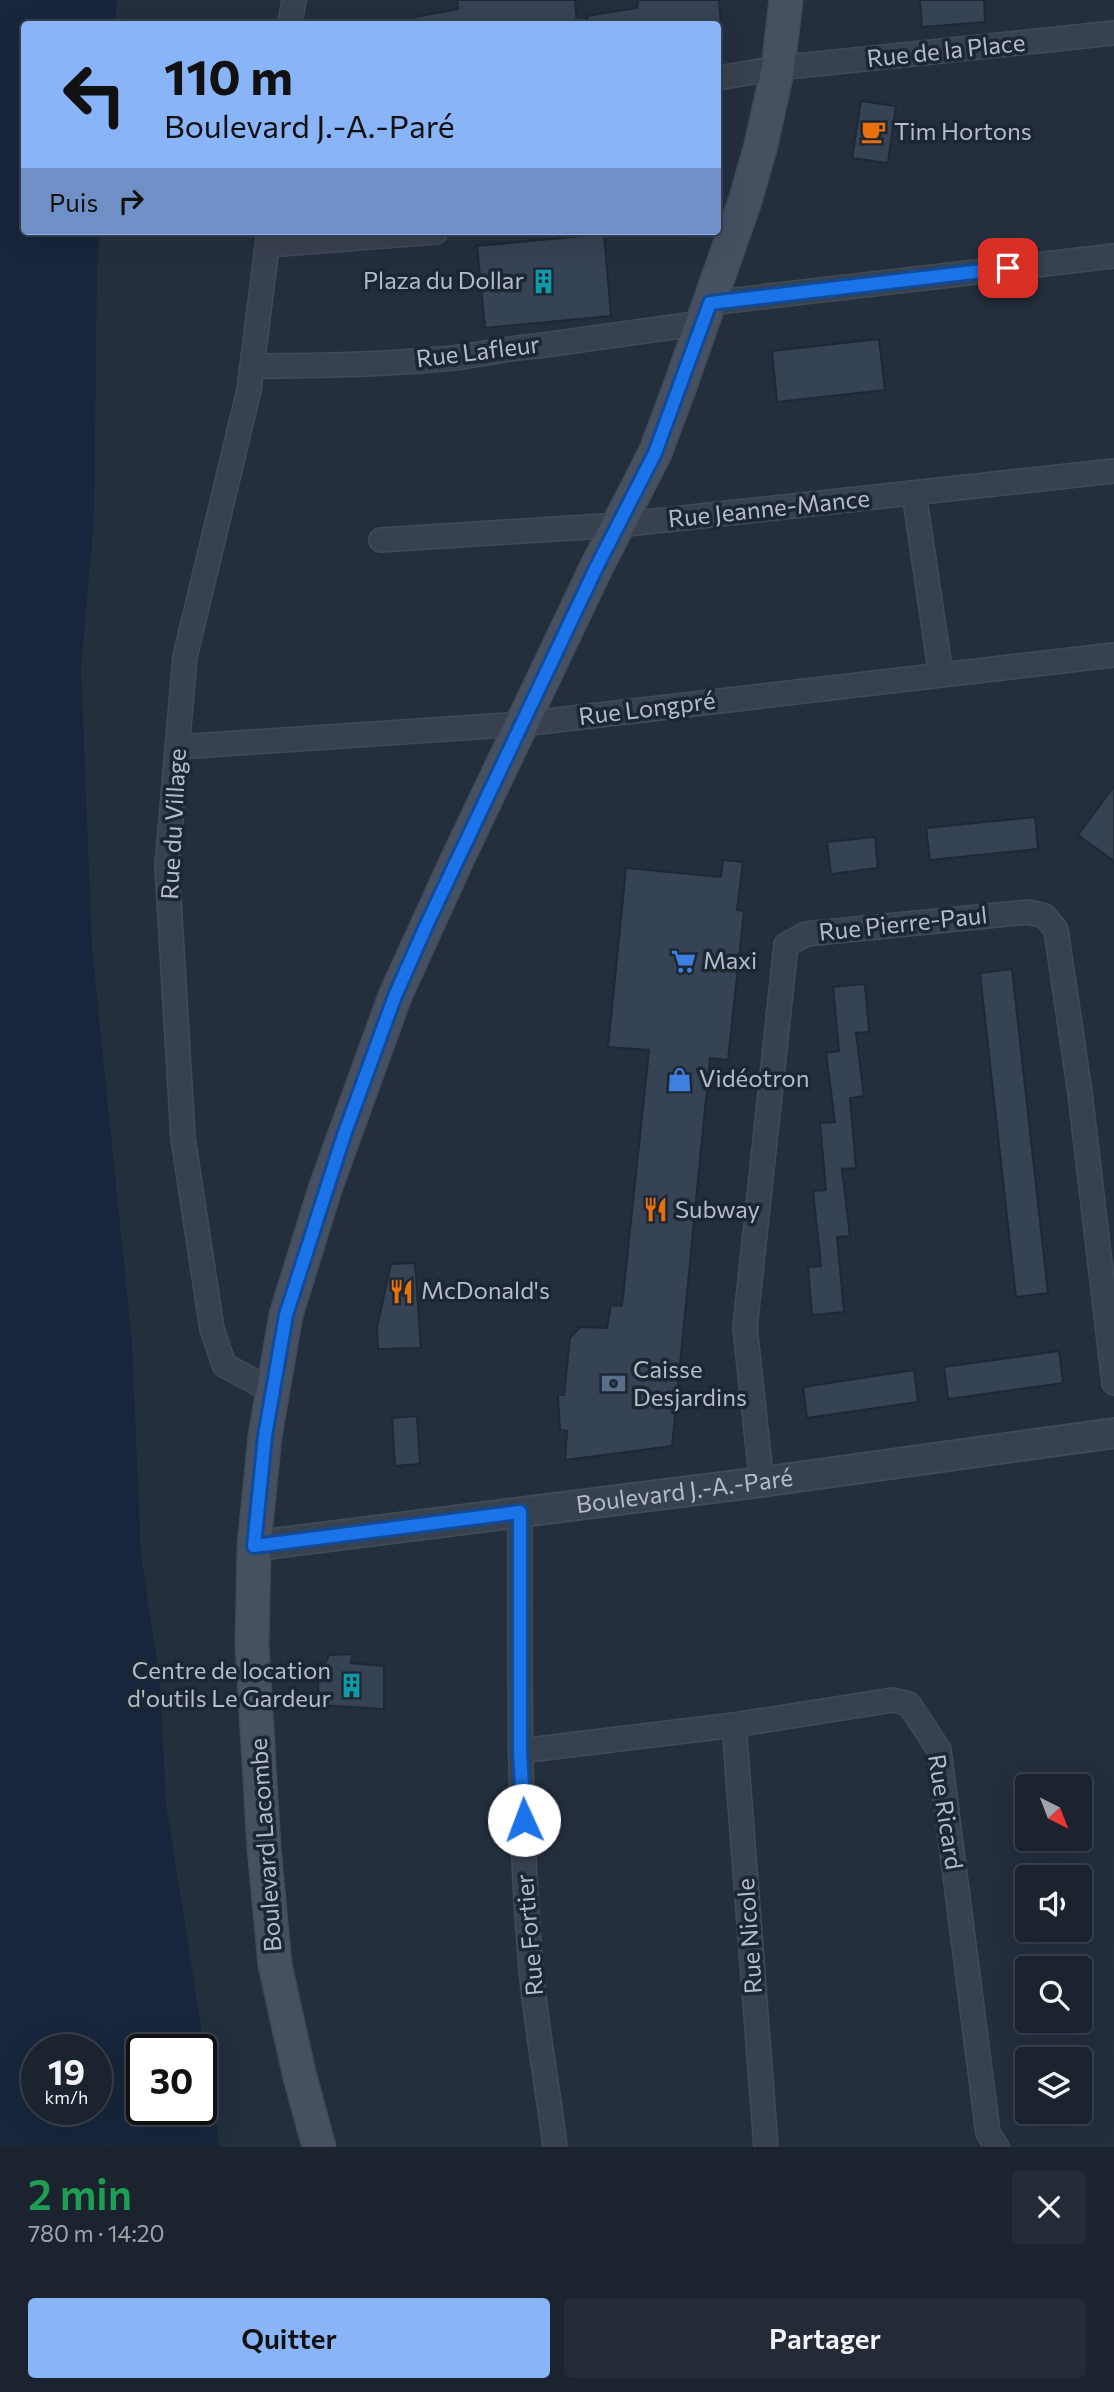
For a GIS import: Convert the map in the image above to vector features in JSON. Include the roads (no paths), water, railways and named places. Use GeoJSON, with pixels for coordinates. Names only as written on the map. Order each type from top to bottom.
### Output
{"type":"FeatureCollection","features":[{"type":"Feature","properties":{"kind":"main road","name":"Boulevard Lacombe"},"geometry":{"type":"LineString","coordinates":[[319,2147],[275,1965],[264,1848],[252,1645],[254,1546],[265,1436],[286,1315],[317,1214],[395,996],[596,568],[655,453],[745,201],[764,134],[778,68],[786,0]]}},
{"type":"Feature","properties":{"kind":"street"},"geometry":{"type":"LineString","coordinates":[[290,21],[294,0]]}},
{"type":"Feature","properties":{"kind":"street","name":"Rue de la Place"},"geometry":{"type":"LineString","coordinates":[[721,78],[778,68],[1114,33]]}},
{"type":"Feature","properties":{"kind":"street"},"geometry":{"type":"LineString","coordinates":[[269,238],[352,235]]}},
{"type":"Feature","properties":{"kind":"street","name":"Rue du Village"},"geometry":{"type":"LineString","coordinates":[[269,238],[253,366],[185,657],[167,866],[183,1138],[212,1329],[224,1365],[274,1392]]}},
{"type":"Feature","properties":{"kind":"street","name":"Rue Lafleur"},"geometry":{"type":"LineString","coordinates":[[253,366],[313,366],[442,359],[537,346],[706,313],[1114,256]]}},
{"type":"Feature","properties":{"kind":"street","name":"Rue Jeanne-Mance"},"geometry":{"type":"LineString","coordinates":[[381,540],[618,525],[1114,471]]}},
{"type":"Feature","properties":{"kind":"street"},"geometry":{"type":"LineString","coordinates":[[914,493],[940,675]]}},
{"type":"Feature","properties":{"kind":"street","name":"Rue Longpré"},"geometry":{"type":"LineString","coordinates":[[178,747],[522,724],[1114,655]]}},
{"type":"Feature","properties":{"kind":"street","name":"Rue Pierre-Paul"},"geometry":{"type":"LineString","coordinates":[[764,1480],[760,1468],[745,1326],[786,944],[806,934],[1028,912],[1045,916],[1056,930],[1080,1093],[1114,1383]]}},
{"type":"Feature","properties":{"kind":"street","name":"Boulevard J.-A.-Paré"},"geometry":{"type":"LineString","coordinates":[[254,1546],[776,1480],[1114,1433]]}},
{"type":"Feature","properties":{"kind":"street","name":"Rue Fortier"},"geometry":{"type":"LineString","coordinates":[[520,1512],[520,1751],[524,1860],[531,1969],[555,2147]]}},
{"type":"Feature","properties":{"kind":"street","name":"Rue Ricard"},"geometry":{"type":"LineString","coordinates":[[520,1751],[734,1725],[893,1700],[909,1704],[939,1750],[988,2133],[997,2147]]}},
{"type":"Feature","properties":{"kind":"street","name":"Rue Nicole"},"geometry":{"type":"LineString","coordinates":[[734,1725],[766,2147]]}},
{"type":"Feature","properties":{"kind":"water"},"geometry":{"type":"Polygon","coordinates":[[[0,0],[117,0],[115,21],[21,21],[21,235],[100,235],[94,521],[81,666],[92,947],[132,1343],[141,1555],[160,1681],[166,1803],[202,2034],[126,2034],[126,2125],[217,2125],[220,2147],[0,2147],[0,0]]]}},
{"type":"Feature","properties":{"kind":"place","name":"Tim Hortons"},"geometry":{"type":"Point","coordinates":[874,132]}},
{"type":"Feature","properties":{"kind":"place","name":"Plaza du Dollar"},"geometry":{"type":"Point","coordinates":[544,281]}},
{"type":"Feature","properties":{"kind":"place","name":"Maxi"},"geometry":{"type":"Point","coordinates":[683,961]}},
{"type":"Feature","properties":{"kind":"place","name":"Vidéotron"},"geometry":{"type":"Point","coordinates":[679,1079]}},
{"type":"Feature","properties":{"kind":"place","name":"Subway"},"geometry":{"type":"Point","coordinates":[655,1210]}},
{"type":"Feature","properties":{"kind":"place","name":"McDonald's"},"geometry":{"type":"Point","coordinates":[401,1291]}},
{"type":"Feature","properties":{"kind":"place","name":"Caisse Desjardins"},"geometry":{"type":"Point","coordinates":[613,1384]}},
{"type":"Feature","properties":{"kind":"place","name":"Centre de location d'outils Le Gardeur"},"geometry":{"type":"Point","coordinates":[351,1685]}}]}
